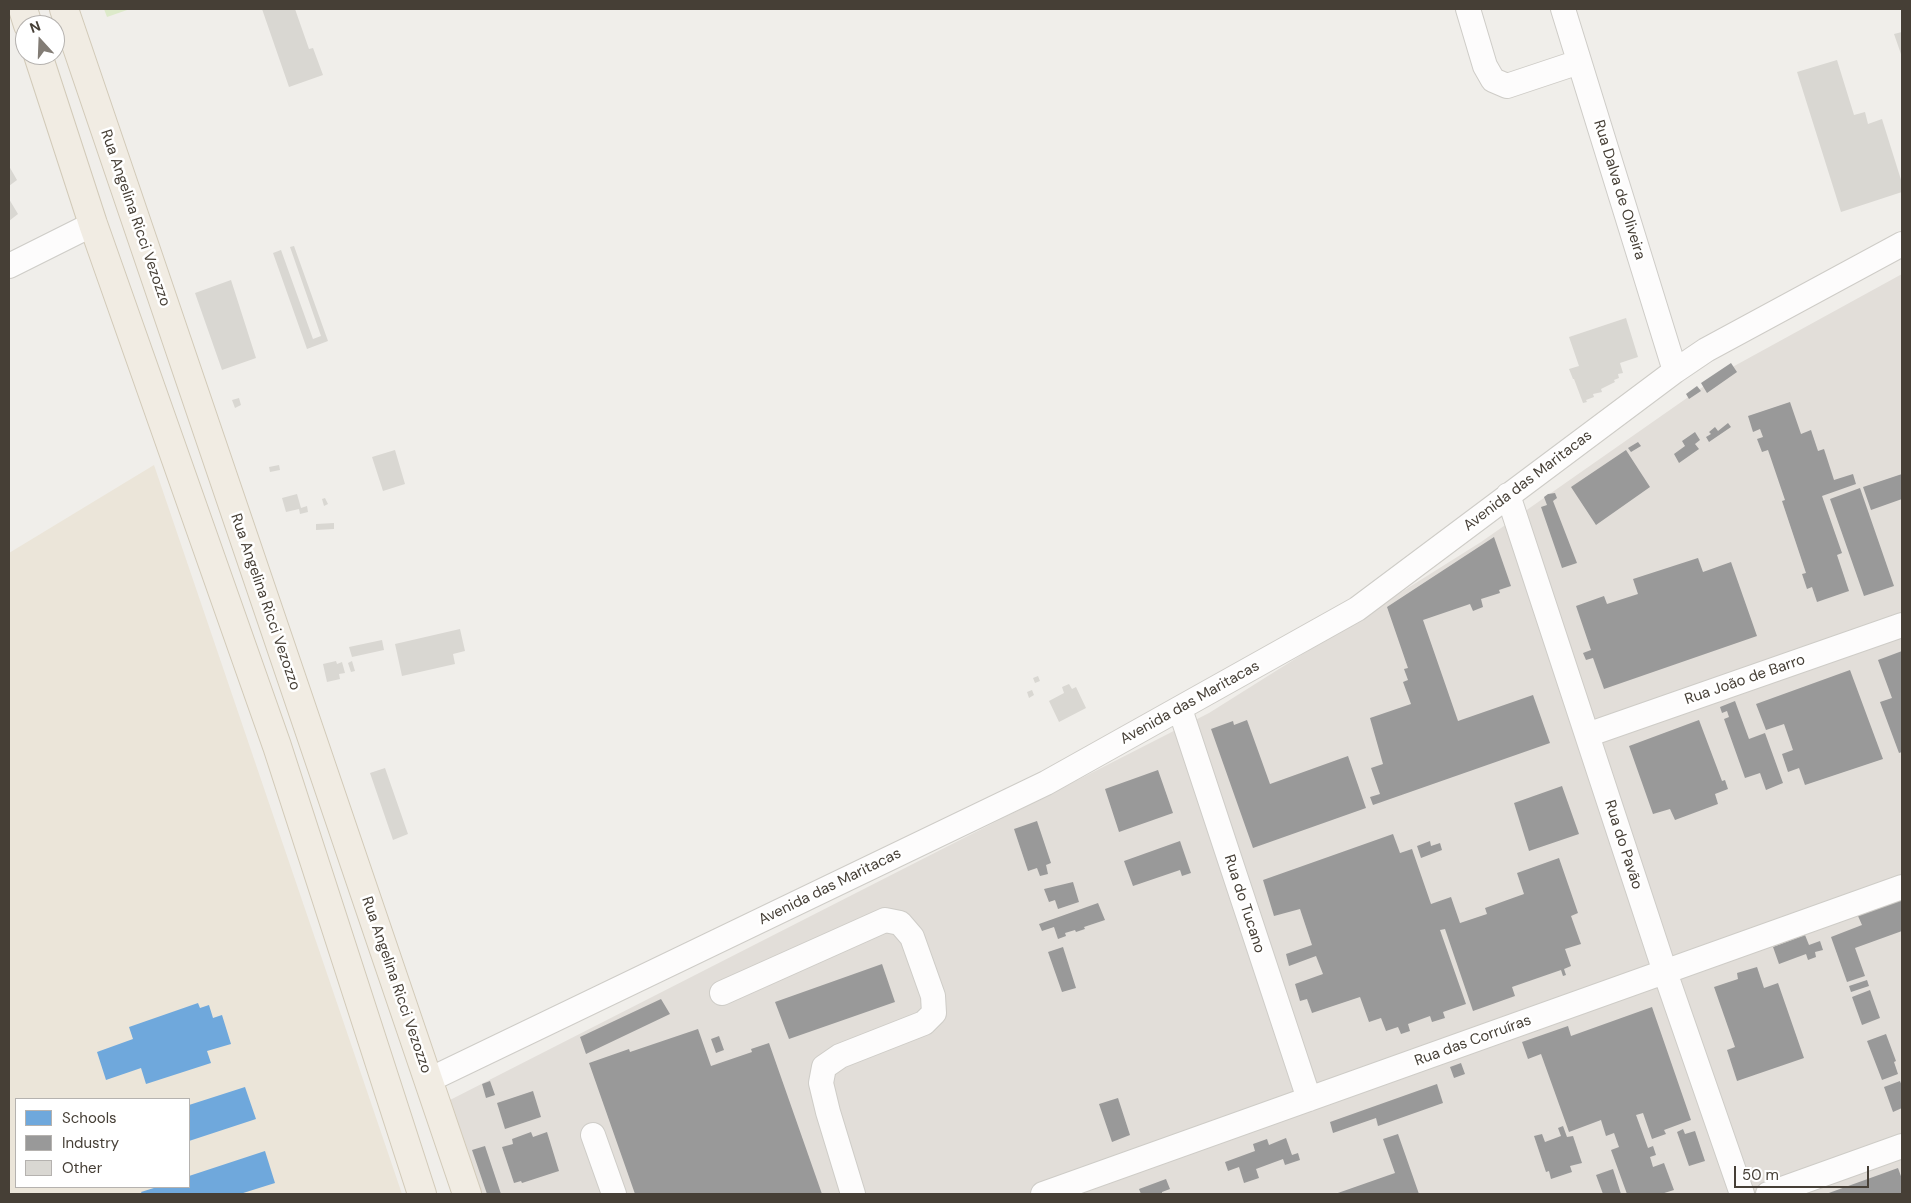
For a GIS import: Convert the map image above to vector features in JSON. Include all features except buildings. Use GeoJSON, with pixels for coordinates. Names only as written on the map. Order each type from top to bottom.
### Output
{"type":"FeatureCollection","features":[{"type":"Feature","properties":{"kind":"main road","name":"Rua Angelina Ricci Vezozzo"},"geometry":{"type":"LineString","coordinates":[[64,9],[467,1194]]}},
{"type":"Feature","properties":{"kind":"main road"},"geometry":{"type":"LineString","coordinates":[[41,65],[93,224],[277,746],[422,1194]]}},
{"type":"Feature","properties":{"kind":"main road"},"geometry":{"type":"LineString","coordinates":[[93,224],[108,219],[121,220],[138,228]]}},
{"type":"Feature","properties":{"kind":"street"},"geometry":{"type":"LineString","coordinates":[[1468,9],[1485,66],[1493,80],[1507,86],[1579,62]]}},
{"type":"Feature","properties":{"kind":"street","name":"Rua Dalva de Oliveira"},"geometry":{"type":"LineString","coordinates":[[1563,9],[1675,370]]}},
{"type":"Feature","properties":{"kind":"street"},"geometry":{"type":"LineString","coordinates":[[9,266],[93,224]]}},
{"type":"Feature","properties":{"kind":"street","name":"Avenida das Maritacas"},"geometry":{"type":"LineString","coordinates":[[429,1080],[1046,783],[1357,609],[1675,370],[1706,350],[1902,244]]}},
{"type":"Feature","properties":{"kind":"street","name":"Rua do Pavão"},"geometry":{"type":"LineString","coordinates":[[1508,495],[1665,972],[1742,1194]]}},
{"type":"Feature","properties":{"kind":"street","name":"Rua João de Barro"},"geometry":{"type":"LineString","coordinates":[[1587,735],[1902,625]]}},
{"type":"Feature","properties":{"kind":"street","name":"Rua do Tucano"},"geometry":{"type":"LineString","coordinates":[[1180,709],[1309,1099]]}},
{"type":"Feature","properties":{"kind":"street","name":"Rua das Corruíras"},"geometry":{"type":"LineString","coordinates":[[1043,1194],[1902,887]]}},
{"type":"Feature","properties":{"kind":"street"},"geometry":{"type":"LineString","coordinates":[[722,994],[885,920],[900,923],[912,937],[933,996],[934,1013],[924,1023],[840,1056],[824,1067],[821,1083],[853,1194]]}},
{"type":"Feature","properties":{"kind":"street"},"geometry":{"type":"LineString","coordinates":[[593,1135],[614,1194]]}},
{"type":"Feature","properties":{"kind":"street"},"geometry":{"type":"LineString","coordinates":[[1768,1194],[1902,1146]]}},
{"type":"Feature","properties":{"kind":"shaded area"},"geometry":{"type":"Polygon","coordinates":[[[1902,274],[1902,1194],[482,1194],[450,1100],[1209,713],[1481,542],[1727,370],[1902,274]]]}},
{"type":"Feature","properties":{"kind":"shaded area"},"geometry":{"type":"Polygon","coordinates":[[[154,465],[402,1194],[9,1194],[9,553],[154,465]]]}},
{"type":"Feature","properties":{"kind":"green space"},"geometry":{"type":"Polygon","coordinates":[[[104,9],[130,9],[107,17],[104,9]]]}}]}
